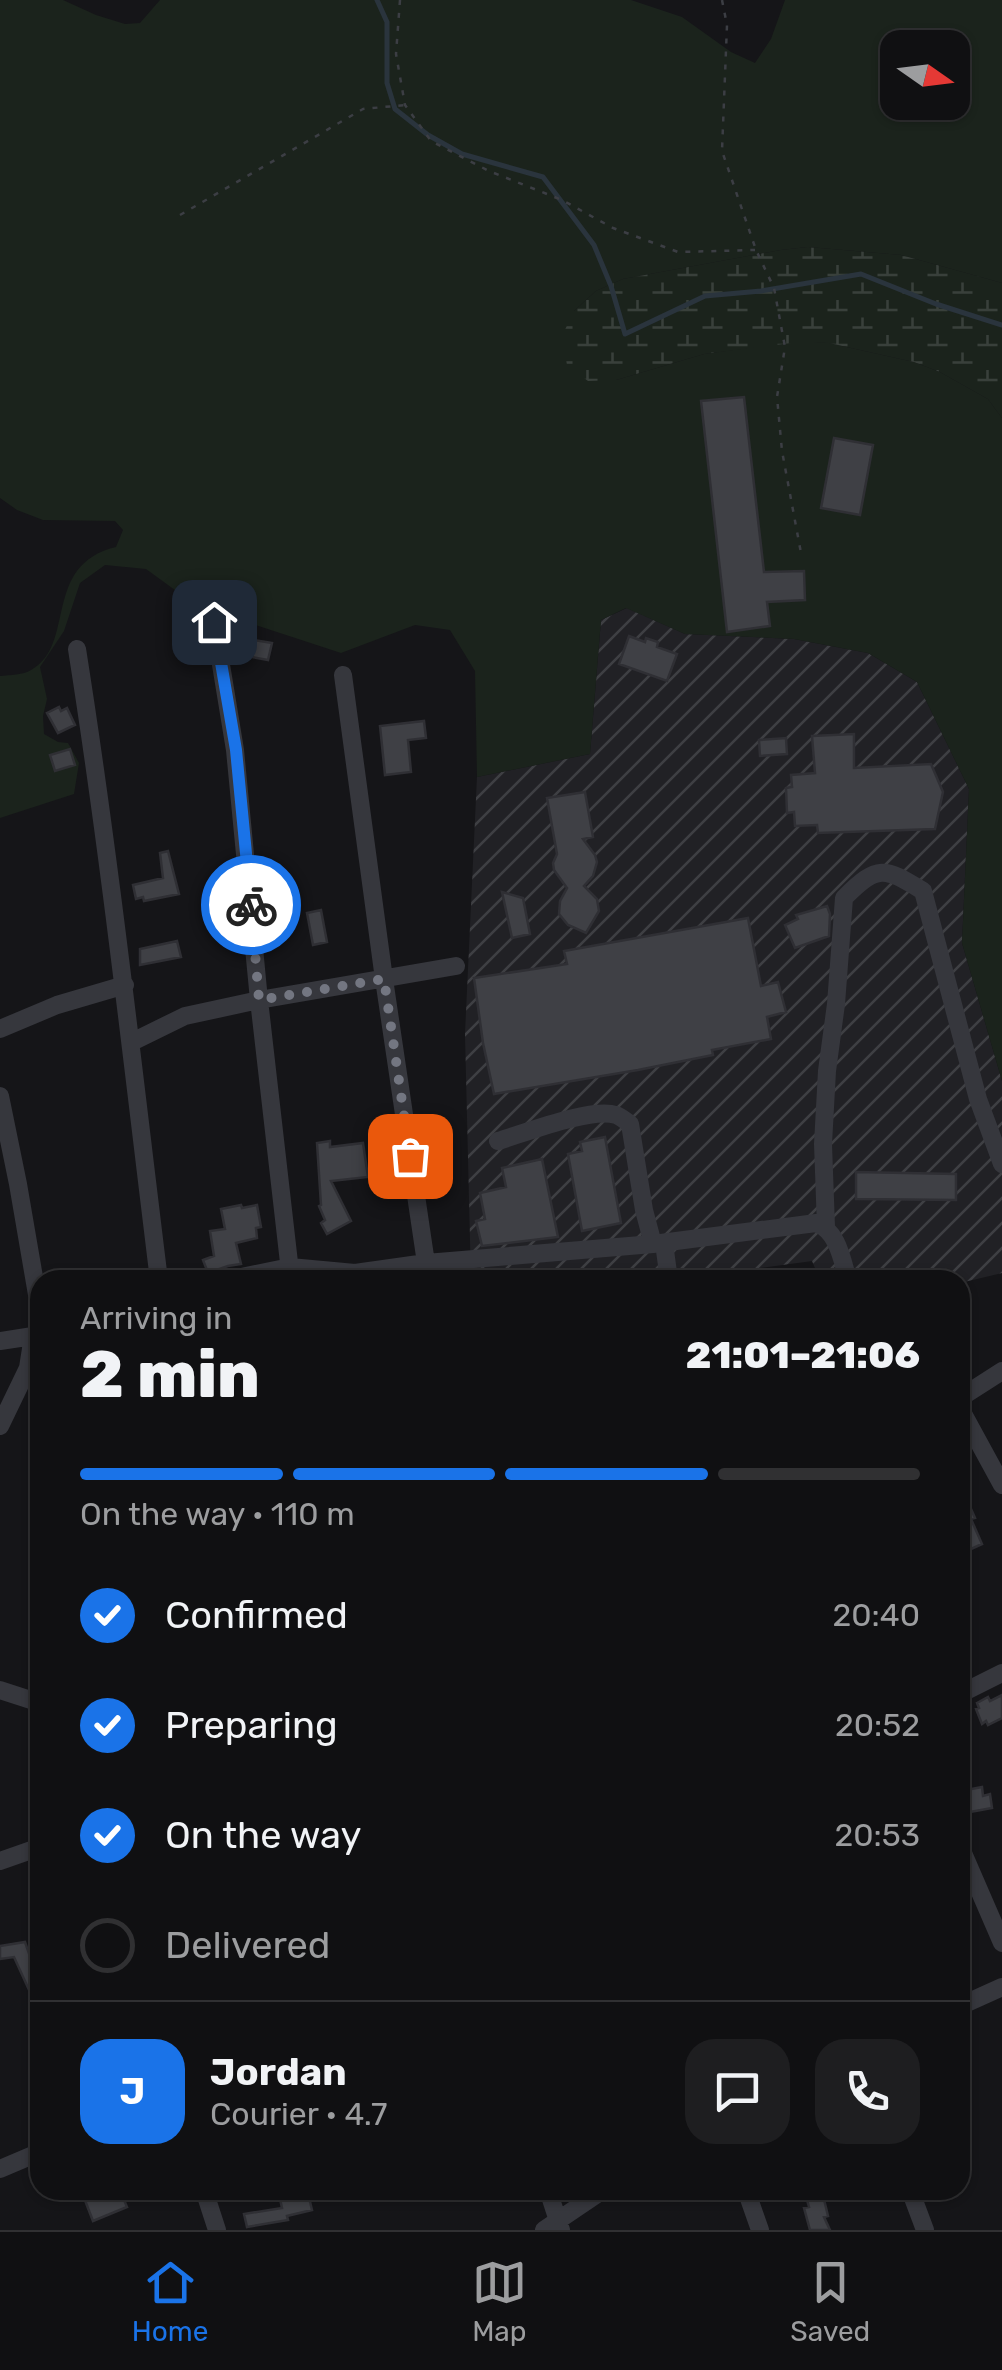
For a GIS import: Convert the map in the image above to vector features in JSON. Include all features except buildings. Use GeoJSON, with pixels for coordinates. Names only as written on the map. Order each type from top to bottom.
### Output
{"type":"FeatureCollection","features":[{"type":"Feature","properties":{"kind":"street"},"geometry":{"type":"LineString","coordinates":[[214,622],[236,750],[290,1270]]}},
{"type":"Feature","properties":{"kind":"street"},"geometry":{"type":"LineString","coordinates":[[77,648],[125,985],[158,1270]]}},
{"type":"Feature","properties":{"kind":"street"},"geometry":{"type":"LineString","coordinates":[[344,674],[426,1263]]}},
{"type":"Feature","properties":{"kind":"street"},"geometry":{"type":"LineString","coordinates":[[845,1270],[826,1227],[826,1071],[836,1004],[844,898],[863,879],[884,872],[895,873],[923,891],[978,1099],[1002,1164]]}},
{"type":"Feature","properties":{"kind":"street"},"geometry":{"type":"LineString","coordinates":[[132,1042],[185,1016],[456,966]]}},
{"type":"Feature","properties":{"kind":"street"},"geometry":{"type":"LineString","coordinates":[[0,1029],[58,1005],[125,985]]}},
{"type":"Feature","properties":{"kind":"street"},"geometry":{"type":"LineString","coordinates":[[0,1096],[33,1270]]}},
{"type":"Feature","properties":{"kind":"street"},"geometry":{"type":"LineString","coordinates":[[498,1141],[600,1113],[618,1116],[630,1124],[644,1210],[666,1270]]}},
{"type":"Feature","properties":{"kind":"street"},"geometry":{"type":"LineString","coordinates":[[376,1270],[659,1244],[798,1224],[826,1227]]}},
{"type":"Feature","properties":{"kind":"street"},"geometry":{"type":"LineString","coordinates":[[0,1341],[30,1336]]}},
{"type":"Feature","properties":{"kind":"street"},"geometry":{"type":"LineString","coordinates":[[0,1426],[28,1368],[30,1355]]}},
{"type":"Feature","properties":{"kind":"street"},"geometry":{"type":"LineString","coordinates":[[970,1392],[1002,1372]]}},
{"type":"Feature","properties":{"kind":"street"},"geometry":{"type":"LineString","coordinates":[[970,1427],[1002,1486]]}},
{"type":"Feature","properties":{"kind":"street"},"geometry":{"type":"LineString","coordinates":[[970,1689],[1002,1673]]}},
{"type":"Feature","properties":{"kind":"street"},"geometry":{"type":"LineString","coordinates":[[0,1690],[30,1700]]}},
{"type":"Feature","properties":{"kind":"street"},"geometry":{"type":"LineString","coordinates":[[0,1861],[30,1851]]}},
{"type":"Feature","properties":{"kind":"street"},"geometry":{"type":"LineString","coordinates":[[970,1869],[1002,1943]]}},
{"type":"Feature","properties":{"kind":"street"},"geometry":{"type":"LineString","coordinates":[[970,2001],[1002,1987]]}},
{"type":"Feature","properties":{"kind":"street"},"geometry":{"type":"LineString","coordinates":[[0,2168],[30,2156]]}},
{"type":"Feature","properties":{"kind":"street"},"geometry":{"type":"LineString","coordinates":[[208,2200],[218,2230]]}},
{"type":"Feature","properties":{"kind":"street"},"geometry":{"type":"LineString","coordinates":[[550,2200],[554,2227],[590,2200]]}},
{"type":"Feature","properties":{"kind":"street"},"geometry":{"type":"LineString","coordinates":[[750,2200],[760,2230]]}},
{"type":"Feature","properties":{"kind":"street"},"geometry":{"type":"LineString","coordinates":[[914,2200],[925,2230]]}},
{"type":"Feature","properties":{"kind":"path"},"geometry":{"type":"LineString","coordinates":[[400,0],[396,54],[405,106],[431,141],[562,200],[613,228],[678,252],[756,250]]}},
{"type":"Feature","properties":{"kind":"path"},"geometry":{"type":"LineString","coordinates":[[722,0],[727,25],[722,151],[756,250],[774,288],[785,347],[777,397],[782,450],[801,553]]}},
{"type":"Feature","properties":{"kind":"path"},"geometry":{"type":"LineString","coordinates":[[180,214],[363,109],[405,106]]}},
{"type":"Feature","properties":{"kind":"shaded area"},"geometry":{"type":"Polygon","coordinates":[[[627,608],[685,634],[794,639],[868,653],[917,682],[969,789],[962,943],[1002,1081],[1002,1273],[970,1281],[970,1270],[816,1270],[812,1261],[745,1270],[471,1270],[465,1034],[477,777],[590,754],[601,620],[627,608]]]}},
{"type":"Feature","properties":{"kind":"green space"},"geometry":{"type":"Polygon","coordinates":[[[0,0],[63,0],[125,24],[140,23],[160,0],[631,0],[682,17],[731,52],[755,63],[771,39],[785,0],[1002,0],[1002,283],[901,255],[808,247],[623,279],[596,291],[574,311],[616,380],[704,354],[799,341],[829,343],[914,362],[940,372],[988,399],[1002,418],[1002,1081],[962,943],[969,789],[917,682],[868,653],[794,639],[685,634],[626,608],[601,620],[590,754],[477,777],[475,671],[450,630],[415,625],[341,653],[237,619],[179,593],[146,569],[105,565],[80,583],[64,631],[40,667],[47,699],[44,734],[68,743],[79,763],[74,794],[0,818],[0,676],[28,672],[45,658],[68,587],[78,570],[93,556],[116,547],[123,530],[115,521],[43,520],[0,498],[0,0]]]}},
{"type":"Feature","properties":{"kind":"green space"},"geometry":{"type":"Polygon","coordinates":[[[808,247],[901,255],[1002,283],[1002,418],[988,399],[940,372],[914,362],[829,343],[799,342],[704,354],[616,380],[588,381],[567,365],[562,336],[574,311],[596,291],[623,279],[808,247]]]}},
{"type":"Feature","properties":{"kind":"waterway"},"geometry":{"type":"LineString","coordinates":[[377,0],[387,22],[387,83],[395,109],[428,135],[462,154],[543,177],[594,245],[625,334],[705,296],[861,274],[1002,325]]}},
{"type":"Feature","properties":{"kind":"way so far"},"geometry":{"type":"LineString","coordinates":[[251,905],[259,1000],[384,979],[410,1156]]}},
{"type":"Feature","properties":{"kind":"route"},"geometry":{"type":"LineString","coordinates":[[214,622],[236,750],[251,905]]}}]}
